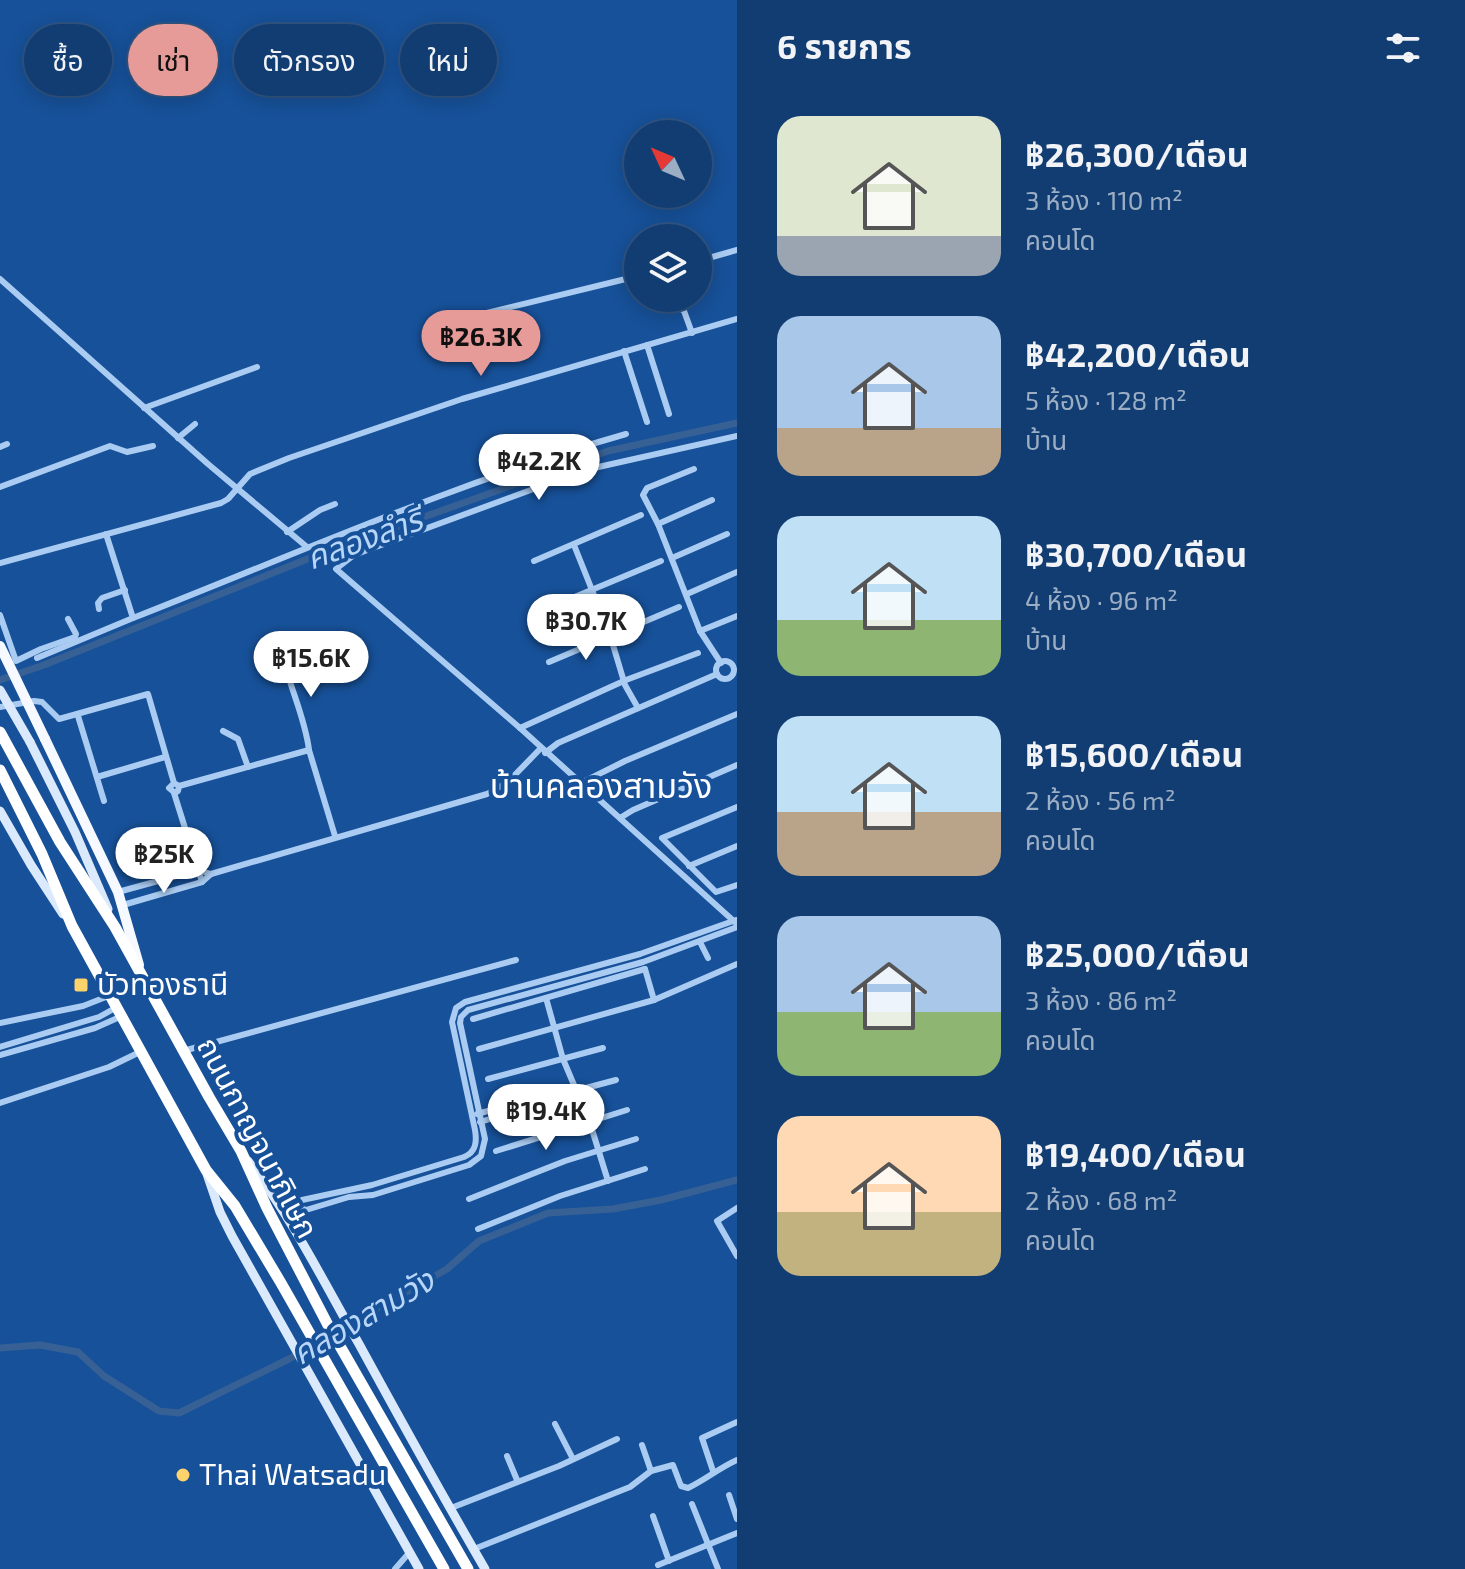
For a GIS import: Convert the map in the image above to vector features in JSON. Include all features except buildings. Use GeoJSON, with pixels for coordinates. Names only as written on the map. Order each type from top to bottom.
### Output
{"type":"FeatureCollection","features":[{"type":"Feature","properties":{"kind":"highway","name":"ถนนกาญจนาภิเษก"},"geometry":{"type":"LineString","coordinates":[[0,732],[60,842],[141,972],[241,1151],[329,1327],[468,1569]]}},
{"type":"Feature","properties":{"kind":"highway","name":"ถนนกาญจนาภิเษก"},"geometry":{"type":"LineString","coordinates":[[0,770],[42,854],[72,926],[206,1170],[235,1206],[444,1569]]}},
{"type":"Feature","properties":{"kind":"main road"},"geometry":{"type":"LineString","coordinates":[[3,643],[118,892],[141,972]]}},
{"type":"Feature","properties":{"kind":"main road"},"geometry":{"type":"LineString","coordinates":[[0,690],[75,832],[115,927]]}},
{"type":"Feature","properties":{"kind":"main road"},"geometry":{"type":"LineString","coordinates":[[0,811],[72,926]]}},
{"type":"Feature","properties":{"kind":"main road"},"geometry":{"type":"LineString","coordinates":[[241,1151],[290,1209],[357,1342],[485,1569]]}},
{"type":"Feature","properties":{"kind":"main road"},"geometry":{"type":"LineString","coordinates":[[206,1170],[220,1212],[419,1569]]}},
{"type":"Feature","properties":{"kind":"street"},"geometry":{"type":"LineString","coordinates":[[712,257],[737,250]]}},
{"type":"Feature","properties":{"kind":"street"},"geometry":{"type":"LineString","coordinates":[[0,279],[144,408],[182,434],[307,547]]}},
{"type":"Feature","properties":{"kind":"street"},"geometry":{"type":"LineString","coordinates":[[429,327],[624,279]]}},
{"type":"Feature","properties":{"kind":"street"},"geometry":{"type":"LineString","coordinates":[[684,312],[692,333]]}},
{"type":"Feature","properties":{"kind":"street"},"geometry":{"type":"LineString","coordinates":[[0,563],[221,503],[246,478],[289,458],[399,419],[737,319]]}},
{"type":"Feature","properties":{"kind":"street"},"geometry":{"type":"LineString","coordinates":[[647,345],[669,414]]}},
{"type":"Feature","properties":{"kind":"street"},"geometry":{"type":"LineString","coordinates":[[624,351],[647,422]]}},
{"type":"Feature","properties":{"kind":"street"},"geometry":{"type":"LineString","coordinates":[[144,408],[257,367]]}},
{"type":"Feature","properties":{"kind":"street"},"geometry":{"type":"LineString","coordinates":[[182,434],[195,424]]}},
{"type":"Feature","properties":{"kind":"street"},"geometry":{"type":"LineString","coordinates":[[37,658],[464,486],[626,434]]}},
{"type":"Feature","properties":{"kind":"street"},"geometry":{"type":"LineString","coordinates":[[473,1019],[546,998],[736,923],[520,728],[336,569],[354,555],[585,470],[737,436]]}},
{"type":"Feature","properties":{"kind":"street"},"geometry":{"type":"LineString","coordinates":[[0,487],[110,446],[127,452],[153,446]]}},
{"type":"Feature","properties":{"kind":"street"},"geometry":{"type":"LineString","coordinates":[[694,469],[643,495],[658,524],[700,631],[721,663]]}},
{"type":"Feature","properties":{"kind":"street"},"geometry":{"type":"LineString","coordinates":[[658,524],[712,500]]}},
{"type":"Feature","properties":{"kind":"street"},"geometry":{"type":"LineString","coordinates":[[287,532],[335,504]]}},
{"type":"Feature","properties":{"kind":"street"},"geometry":{"type":"LineString","coordinates":[[534,561],[641,515]]}},
{"type":"Feature","properties":{"kind":"street"},"geometry":{"type":"LineString","coordinates":[[106,534],[133,618]]}},
{"type":"Feature","properties":{"kind":"street"},"geometry":{"type":"LineString","coordinates":[[672,558],[727,534]]}},
{"type":"Feature","properties":{"kind":"street"},"geometry":{"type":"LineString","coordinates":[[574,545],[610,635],[625,685],[638,708]]}},
{"type":"Feature","properties":{"kind":"street"},"geometry":{"type":"LineString","coordinates":[[541,611],[661,561]]}},
{"type":"Feature","properties":{"kind":"street"},"geometry":{"type":"LineString","coordinates":[[687,594],[737,572]]}},
{"type":"Feature","properties":{"kind":"street"},"geometry":{"type":"LineString","coordinates":[[99,609],[98,603],[102,598],[125,590]]}},
{"type":"Feature","properties":{"kind":"street"},"geometry":{"type":"LineString","coordinates":[[549,662],[679,607]]}},
{"type":"Feature","properties":{"kind":"street"},"geometry":{"type":"LineString","coordinates":[[0,615],[3,643],[18,661],[75,637],[68,619]]}},
{"type":"Feature","properties":{"kind":"street"},"geometry":{"type":"LineString","coordinates":[[700,631],[737,616]]}},
{"type":"Feature","properties":{"kind":"street"},"geometry":{"type":"LineString","coordinates":[[282,653],[335,836]]}},
{"type":"Feature","properties":{"kind":"street"},"geometry":{"type":"LineString","coordinates":[[520,728],[626,680],[698,653]]}},
{"type":"Feature","properties":{"kind":"street"},"geometry":{"type":"LineString","coordinates":[[728,662],[735,666],[731,678],[723,679],[717,674],[721,663],[728,662]]}},
{"type":"Feature","properties":{"kind":"street"},"geometry":{"type":"LineString","coordinates":[[123,905],[202,882],[211,874],[335,836],[487,794],[508,782],[543,751],[558,743],[717,674]]}},
{"type":"Feature","properties":{"kind":"street"},"geometry":{"type":"LineString","coordinates":[[0,707],[42,702],[59,719],[148,694],[202,882]]}},
{"type":"Feature","properties":{"kind":"street"},"geometry":{"type":"LineString","coordinates":[[579,784],[737,714]]}},
{"type":"Feature","properties":{"kind":"street"},"geometry":{"type":"LineString","coordinates":[[78,716],[104,801]]}},
{"type":"Feature","properties":{"kind":"street"},"geometry":{"type":"LineString","coordinates":[[223,731],[240,742],[248,767]]}},
{"type":"Feature","properties":{"kind":"street"},"geometry":{"type":"LineString","coordinates":[[176,785],[309,750]]}},
{"type":"Feature","properties":{"kind":"street"},"geometry":{"type":"LineString","coordinates":[[97,777],[165,757]]}},
{"type":"Feature","properties":{"kind":"street"},"geometry":{"type":"LineString","coordinates":[[620,818],[737,765]]}},
{"type":"Feature","properties":{"kind":"street"},"geometry":{"type":"LineString","coordinates":[[737,807],[662,838],[718,892],[737,885]]}},
{"type":"Feature","properties":{"kind":"street"},"geometry":{"type":"LineString","coordinates":[[0,827],[14,834]]}},
{"type":"Feature","properties":{"kind":"street"},"geometry":{"type":"LineString","coordinates":[[689,866],[737,846]]}},
{"type":"Feature","properties":{"kind":"street"},"geometry":{"type":"LineString","coordinates":[[118,892],[198,870],[211,874]]}},
{"type":"Feature","properties":{"kind":"street"},"geometry":{"type":"LineString","coordinates":[[164,879],[168,892]]}},
{"type":"Feature","properties":{"kind":"street"},"geometry":{"type":"LineString","coordinates":[[699,939],[708,958]]}},
{"type":"Feature","properties":{"kind":"street"},"geometry":{"type":"LineString","coordinates":[[183,1051],[516,960]]}},
{"type":"Feature","properties":{"kind":"street"},"geometry":{"type":"LineString","coordinates":[[290,1209],[302,1200],[382,1182],[469,1155],[476,1138],[452,1014],[456,1008],[465,1002],[643,962]]}},
{"type":"Feature","properties":{"kind":"street"},"geometry":{"type":"LineString","coordinates":[[643,962],[654,1000]]}},
{"type":"Feature","properties":{"kind":"street"},"geometry":{"type":"LineString","coordinates":[[479,1049],[654,1000],[737,964]]}},
{"type":"Feature","properties":{"kind":"street"},"geometry":{"type":"LineString","coordinates":[[290,1209],[306,1210],[385,1191],[476,1161],[484,1148],[482,1122],[461,1017],[468,1010],[541,986]]}},
{"type":"Feature","properties":{"kind":"street"},"geometry":{"type":"LineString","coordinates":[[0,1023],[83,1006],[111,995]]}},
{"type":"Feature","properties":{"kind":"street"},"geometry":{"type":"LineString","coordinates":[[546,998],[573,1091],[590,1123],[608,1181]]}},
{"type":"Feature","properties":{"kind":"street"},"geometry":{"type":"LineString","coordinates":[[0,1047],[120,1012]]}},
{"type":"Feature","properties":{"kind":"street"},"geometry":{"type":"LineString","coordinates":[[0,1055],[97,1028],[120,1012]]}},
{"type":"Feature","properties":{"kind":"street"},"geometry":{"type":"LineString","coordinates":[[488,1079],[603,1048]]}},
{"type":"Feature","properties":{"kind":"street"},"geometry":{"type":"LineString","coordinates":[[0,1103],[109,1067],[142,1051]]}},
{"type":"Feature","properties":{"kind":"street"},"geometry":{"type":"LineString","coordinates":[[472,1120],[482,1122],[616,1080]]}},
{"type":"Feature","properties":{"kind":"street"},"geometry":{"type":"LineString","coordinates":[[472,1120],[480,1113],[565,1090],[573,1091]]}},
{"type":"Feature","properties":{"kind":"street"},"geometry":{"type":"LineString","coordinates":[[496,1151],[627,1110]]}},
{"type":"Feature","properties":{"kind":"street"},"geometry":{"type":"LineString","coordinates":[[469,1199],[565,1161],[636,1139]]}},
{"type":"Feature","properties":{"kind":"street"},"geometry":{"type":"LineString","coordinates":[[478,1229],[645,1169]]}},
{"type":"Feature","properties":{"kind":"street"},"geometry":{"type":"LineString","coordinates":[[382,1182],[385,1191]]}},
{"type":"Feature","properties":{"kind":"street"},"geometry":{"type":"LineString","coordinates":[[323,1195],[325,1204]]}},
{"type":"Feature","properties":{"kind":"street"},"geometry":{"type":"LineString","coordinates":[[737,1208],[717,1221],[737,1256]]}},
{"type":"Feature","properties":{"kind":"street"},"geometry":{"type":"LineString","coordinates":[[713,1471],[702,1438],[737,1422]]}},
{"type":"Feature","properties":{"kind":"street"},"geometry":{"type":"LineString","coordinates":[[555,1424],[573,1459]]}},
{"type":"Feature","properties":{"kind":"street"},"geometry":{"type":"LineString","coordinates":[[451,1508],[617,1439]]}},
{"type":"Feature","properties":{"kind":"street"},"geometry":{"type":"LineString","coordinates":[[642,1445],[651,1471]]}},
{"type":"Feature","properties":{"kind":"street"},"geometry":{"type":"LineString","coordinates":[[507,1456],[517,1480]]}},
{"type":"Feature","properties":{"kind":"street"},"geometry":{"type":"LineString","coordinates":[[474,1549],[630,1487],[651,1471],[674,1466],[681,1486],[686,1489],[737,1460]]}},
{"type":"Feature","properties":{"kind":"street"},"geometry":{"type":"LineString","coordinates":[[729,1495],[737,1519]]}},
{"type":"Feature","properties":{"kind":"street"},"geometry":{"type":"LineString","coordinates":[[692,1504],[718,1569]]}},
{"type":"Feature","properties":{"kind":"street"},"geometry":{"type":"LineString","coordinates":[[653,1516],[669,1561]]}},
{"type":"Feature","properties":{"kind":"street"},"geometry":{"type":"LineString","coordinates":[[658,1565],[737,1533]]}},
{"type":"Feature","properties":{"kind":"street"},"geometry":{"type":"LineString","coordinates":[[395,1569],[409,1553]]}},
{"type":"Feature","properties":{"kind":"waterway","name":"คลองลำรี"},"geometry":{"type":"LineString","coordinates":[[0,680],[315,556],[608,451],[737,423]]}},
{"type":"Feature","properties":{"kind":"waterway","name":"คลองสามวัง"},"geometry":{"type":"LineString","coordinates":[[0,1348],[40,1345],[78,1352],[104,1376],[159,1411],[179,1413],[289,1359],[447,1269],[479,1241],[548,1213],[613,1209],[737,1180]]}},
{"type":"Feature","properties":{"kind":"place","name":"บัวทองธานี"},"geometry":{"type":"Point","coordinates":[81,985]}},
{"type":"Feature","properties":{"kind":"place","name":"Thai Watsadu"},"geometry":{"type":"Point","coordinates":[183,1475]}},
{"type":"Feature","properties":{"kind":"district","name":"บ้านคลองสามวัง"},"geometry":{"type":"Point","coordinates":[601,786]}}]}
